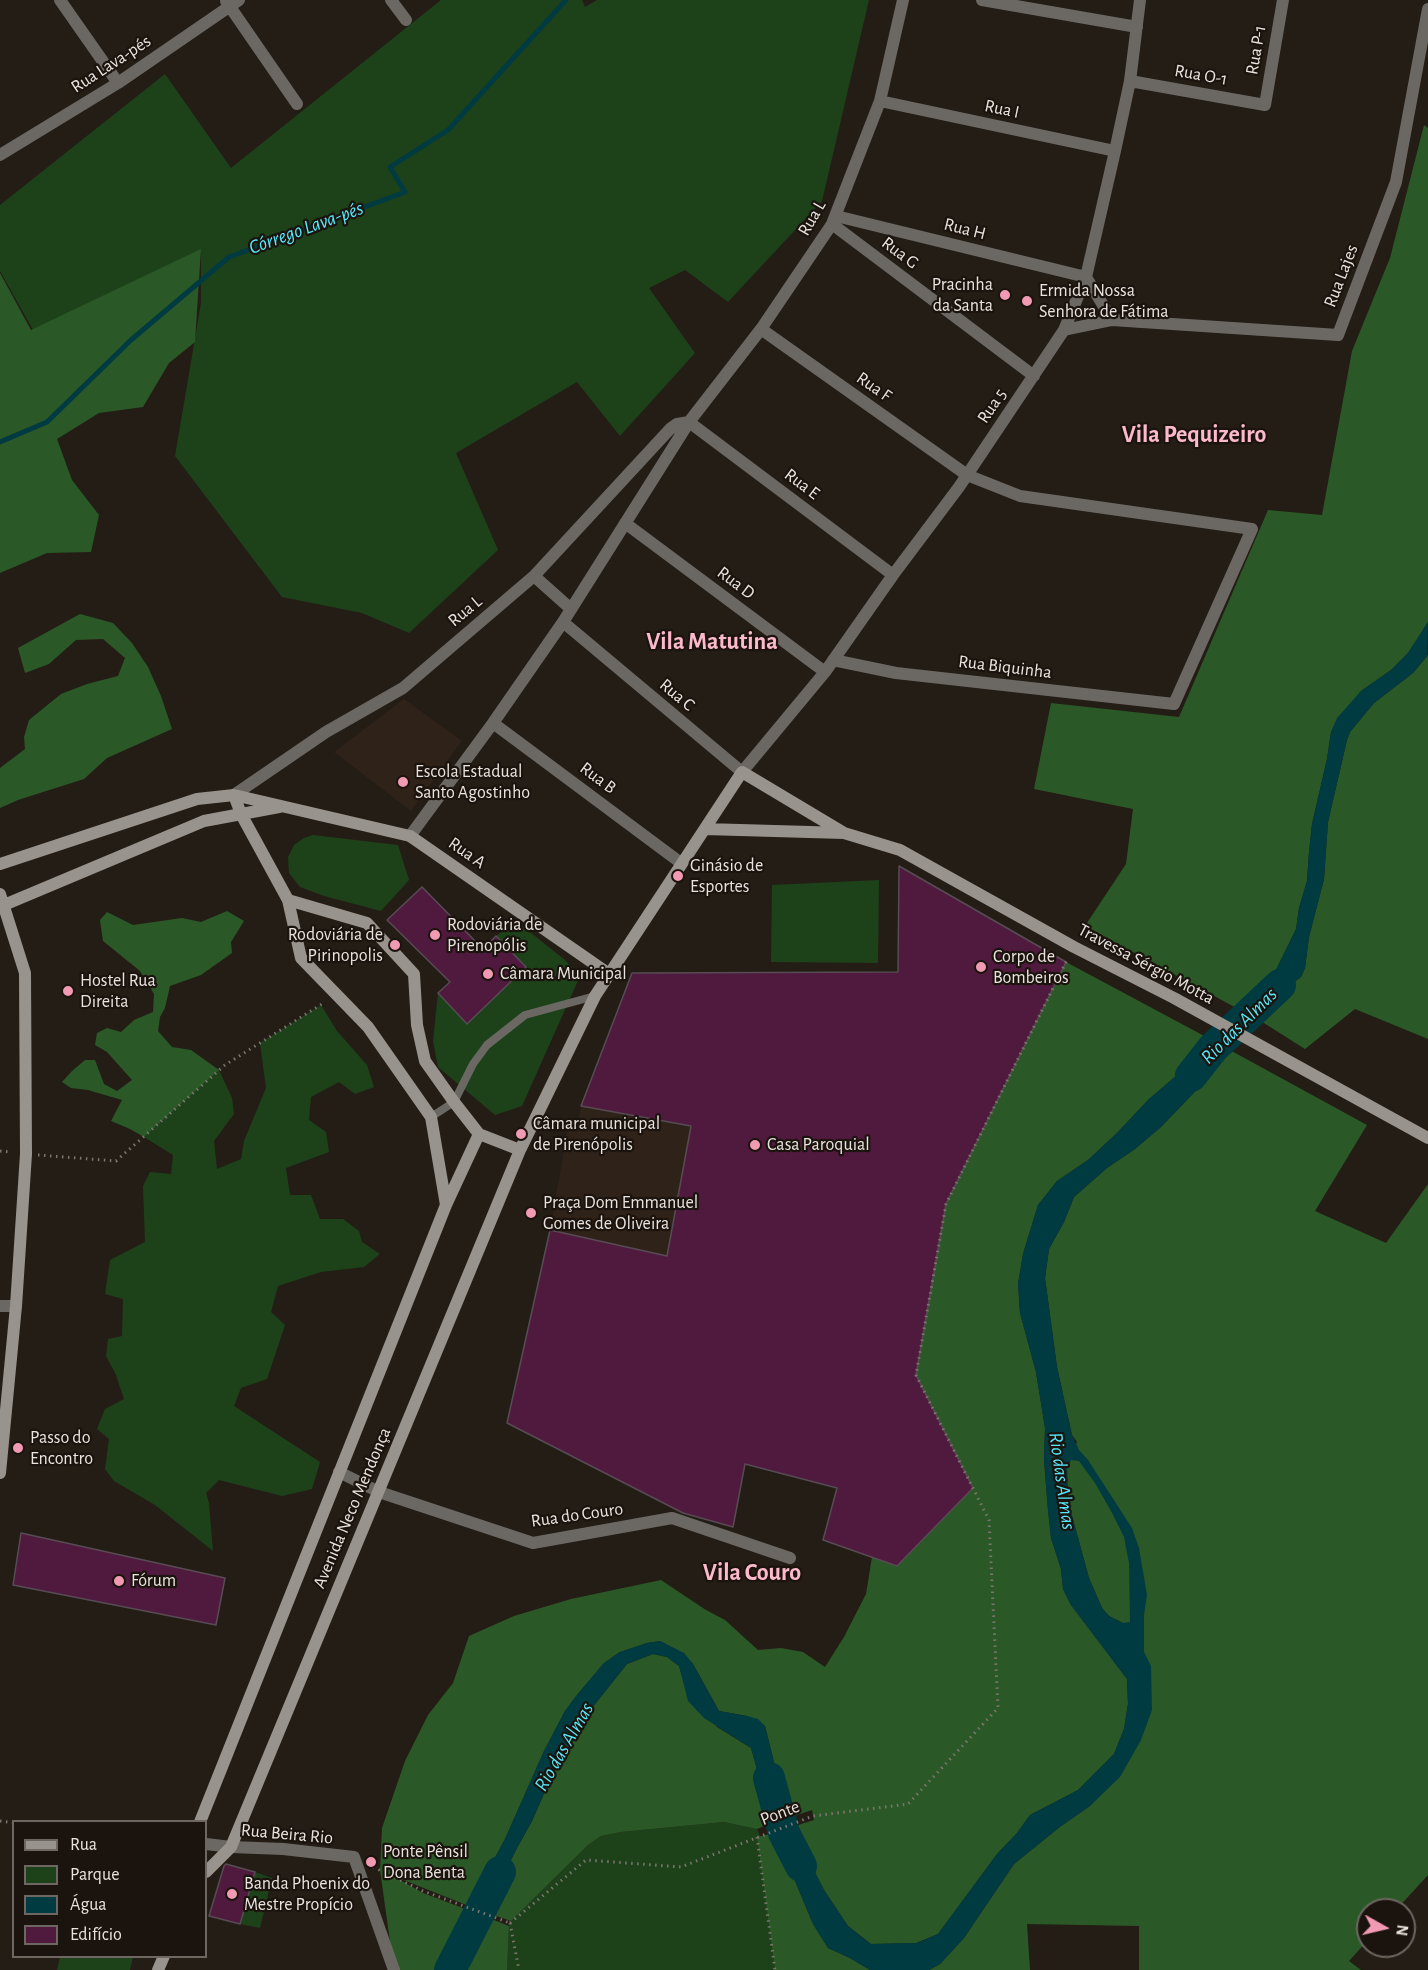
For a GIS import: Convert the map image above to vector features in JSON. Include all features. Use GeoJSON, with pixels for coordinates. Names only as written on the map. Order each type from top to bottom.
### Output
{"type":"FeatureCollection","features":[{"type":"Feature","properties":{"kind":"street"},"geometry":{"type":"LineString","coordinates":[[60,0],[118,83]]}},
{"type":"Feature","properties":{"kind":"street"},"geometry":{"type":"LineString","coordinates":[[391,0],[406,20]]}},
{"type":"Feature","properties":{"kind":"street","name":"Rua L"},"geometry":{"type":"LineString","coordinates":[[410,836],[563,622],[689,422],[761,329],[834,220],[880,101],[903,0]]}},
{"type":"Feature","properties":{"kind":"street"},"geometry":{"type":"LineString","coordinates":[[982,0],[1137,27]]}},
{"type":"Feature","properties":{"kind":"street","name":"Rua 5"},"geometry":{"type":"LineString","coordinates":[[741,772],[825,672],[967,475],[1064,330],[1086,277],[1130,81],[1140,0]]}},
{"type":"Feature","properties":{"kind":"street","name":"Rua P-1"},"geometry":{"type":"LineString","coordinates":[[1265,105],[1283,0]]}},
{"type":"Feature","properties":{"kind":"street"},"geometry":{"type":"LineString","coordinates":[[231,2],[297,104]]}},
{"type":"Feature","properties":{"kind":"street","name":"Rua Lava-pés"},"geometry":{"type":"LineString","coordinates":[[2,150],[118,83],[231,2]]}},
{"type":"Feature","properties":{"kind":"street","name":"Rua Lajes"},"geometry":{"type":"LineString","coordinates":[[1064,330],[1112,320],[1338,335],[1396,182],[1428,9]]}},
{"type":"Feature","properties":{"kind":"street"},"geometry":{"type":"LineString","coordinates":[[1417,69],[1428,55]]}},
{"type":"Feature","properties":{"kind":"street","name":"Rua O-1"},"geometry":{"type":"LineString","coordinates":[[1130,81],[1265,105]]}},
{"type":"Feature","properties":{"kind":"street","name":"Rua I"},"geometry":{"type":"LineString","coordinates":[[880,101],[1115,151]]}},
{"type":"Feature","properties":{"kind":"street","name":"Rua H"},"geometry":{"type":"LineString","coordinates":[[834,220],[1086,277]]}},
{"type":"Feature","properties":{"kind":"street","name":"Rua G"},"geometry":{"type":"LineString","coordinates":[[834,220],[1034,376]]}},
{"type":"Feature","properties":{"kind":"street"},"geometry":{"type":"LineString","coordinates":[[1086,277],[1112,320]]}},
{"type":"Feature","properties":{"kind":"street","name":"Rua F"},"geometry":{"type":"LineString","coordinates":[[761,329],[967,475]]}},
{"type":"Feature","properties":{"kind":"street","name":"Rua L"},"geometry":{"type":"LineString","coordinates":[[234,795],[326,732],[403,688],[534,576],[670,429],[677,424],[689,422]]}},
{"type":"Feature","properties":{"kind":"street","name":"Rua E"},"geometry":{"type":"LineString","coordinates":[[689,422],[893,575]]}},
{"type":"Feature","properties":{"kind":"street","name":"Rua Biquinha"},"geometry":{"type":"LineString","coordinates":[[833,660],[896,673],[1174,704],[1252,529],[1020,496],[967,475]]}},
{"type":"Feature","properties":{"kind":"street","name":"Rua D"},"geometry":{"type":"LineString","coordinates":[[625,523],[825,672]]}},
{"type":"Feature","properties":{"kind":"street"},"geometry":{"type":"LineString","coordinates":[[534,576],[571,609]]}},
{"type":"Feature","properties":{"kind":"street","name":"Rua C"},"geometry":{"type":"LineString","coordinates":[[563,622],[741,772]]}},
{"type":"Feature","properties":{"kind":"street","name":"Rua B"},"geometry":{"type":"LineString","coordinates":[[493,723],[681,863]]}},
{"type":"Feature","properties":{"kind":"street"},"geometry":{"type":"LineString","coordinates":[[741,772],[844,833]]}},
{"type":"Feature","properties":{"kind":"street","name":"Avenida Neco Mendonça"},"geometry":{"type":"LineString","coordinates":[[207,1871],[231,1847],[520,1150],[595,996],[741,772]]}},
{"type":"Feature","properties":{"kind":"street"},"geometry":{"type":"LineString","coordinates":[[234,795],[241,814],[288,900],[301,958],[368,1027],[431,1117],[446,1205]]}},
{"type":"Feature","properties":{"kind":"street","name":"Rua A"},"geometry":{"type":"LineString","coordinates":[[0,864],[197,799],[234,795],[410,836],[609,974]]}},
{"type":"Feature","properties":{"kind":"street","name":"Rua A"},"geometry":{"type":"LineString","coordinates":[[2,900],[204,821],[284,806]]}},
{"type":"Feature","properties":{"kind":"street"},"geometry":{"type":"LineString","coordinates":[[705,829],[844,833]]}},
{"type":"Feature","properties":{"kind":"street","name":"Travessa Sérgio Motta"},"geometry":{"type":"LineString","coordinates":[[844,833],[900,850],[1074,947],[1178,1000],[1428,1138]]}},
{"type":"Feature","properties":{"kind":"street"},"geometry":{"type":"LineString","coordinates":[[0,1473],[16,1306],[26,1154],[25,973],[2,900]]}},
{"type":"Feature","properties":{"kind":"street"},"geometry":{"type":"LineString","coordinates":[[288,900],[367,923],[414,974],[417,1025],[425,1061],[480,1134],[520,1150]]}},
{"type":"Feature","properties":{"kind":"street","name":"Avenida Neco Mendonça"},"geometry":{"type":"LineString","coordinates":[[200,1820],[446,1205],[480,1134]]}},
{"type":"Feature","properties":{"kind":"street"},"geometry":{"type":"LineString","coordinates":[[0,1306],[16,1306]]}},
{"type":"Feature","properties":{"kind":"street","name":"Rua do Couro"},"geometry":{"type":"LineString","coordinates":[[339,1472],[379,1492],[533,1543],[672,1518],[790,1558]]}},
{"type":"Feature","properties":{"kind":"street","name":"Rua Beira Rio"},"geometry":{"type":"LineString","coordinates":[[207,1844],[354,1857],[394,1970]]}},
{"type":"Feature","properties":{"kind":"lane"},"geometry":{"type":"LineString","coordinates":[[431,1117],[454,1102],[472,1064],[487,1045],[525,1015],[595,996]]}},
{"type":"Feature","properties":{"kind":"path","name":"Ponte"},"geometry":{"type":"LineString","coordinates":[[510,1923],[586,1860],[681,1867],[813,1816],[908,1804],[998,1708],[989,1520],[916,1375],[946,1204],[1074,947]]}},
{"type":"Feature","properties":{"kind":"path"},"geometry":{"type":"LineString","coordinates":[[26,1154],[116,1161],[225,1065],[336,994]]}},
{"type":"Feature","properties":{"kind":"path"},"geometry":{"type":"LineString","coordinates":[[757,1837],[776,1970]]}},
{"type":"Feature","properties":{"kind":"path"},"geometry":{"type":"LineString","coordinates":[[354,1857],[423,1891],[510,1923],[519,1970]]}},
{"type":"Feature","properties":{"kind":"shaded area","name":"Escola Estadual Santo Agostinho"},"geometry":{"type":"Polygon","coordinates":[[[404,699],[462,741],[411,811],[334,752],[404,699]]]}},
{"type":"Feature","properties":{"kind":"shaded area"},"geometry":{"type":"Polygon","coordinates":[[[581,1106],[691,1126],[667,1256],[550,1230],[568,1127],[577,1128],[581,1106]]]}},
{"type":"Feature","properties":{"kind":"green space"},"geometry":{"type":"Polygon","coordinates":[[[441,0],[582,0],[585,7],[597,0],[869,0],[822,201],[728,302],[685,270],[649,288],[695,353],[620,436],[577,382],[456,453],[498,550],[409,633],[362,613],[282,597],[175,456],[201,303],[201,250],[33,330],[0,271],[0,205],[165,74],[231,168],[441,0]]]}},
{"type":"Feature","properties":{"kind":"green space"},"geometry":{"type":"Polygon","coordinates":[[[1424,125],[1428,128],[1428,622],[1408,653],[1391,670],[1361,691],[1331,732],[1312,824],[1307,881],[1296,929],[1275,972],[1240,1010],[1085,926],[1126,864],[1133,809],[1034,789],[1051,703],[1179,717],[1268,510],[1322,515],[1352,351],[1390,258],[1424,125]]]}},
{"type":"Feature","properties":{"kind":"green space"},"geometry":{"type":"Polygon","coordinates":[[[201,249],[195,342],[169,363],[143,407],[99,413],[57,439],[72,480],[99,515],[91,552],[47,553],[0,573],[0,273],[31,330],[201,249]]]}},
{"type":"Feature","properties":{"kind":"green space"},"geometry":{"type":"Polygon","coordinates":[[[80,614],[113,623],[132,643],[148,667],[172,729],[107,758],[84,779],[0,808],[0,768],[25,749],[24,737],[29,720],[61,694],[118,676],[125,658],[103,639],[76,640],[49,664],[25,673],[18,648],[80,614]]]}},
{"type":"Feature","properties":{"kind":"green space"},"geometry":{"type":"Polygon","coordinates":[[[1428,655],[1428,1039],[1355,1009],[1305,1049],[1256,1018],[1268,1011],[1285,989],[1301,977],[1305,968],[1309,937],[1324,879],[1328,822],[1350,732],[1374,703],[1413,673],[1428,655]]]}},
{"type":"Feature","properties":{"kind":"green space"},"geometry":{"type":"Polygon","coordinates":[[[313,835],[398,845],[409,880],[381,911],[324,896],[300,887],[289,873],[288,857],[294,845],[313,835]]]}},
{"type":"Feature","properties":{"kind":"green space"},"geometry":{"type":"Polygon","coordinates":[[[879,880],[878,963],[771,962],[772,885],[879,880]]]}},
{"type":"Feature","properties":{"kind":"green space"},"geometry":{"type":"Polygon","coordinates":[[[227,911],[244,921],[231,942],[232,953],[201,975],[170,986],[158,1031],[172,1047],[191,1050],[219,1070],[144,1137],[111,1121],[122,1100],[88,1090],[71,1088],[62,1082],[85,1060],[95,1060],[104,1084],[117,1091],[132,1080],[107,1052],[95,1045],[97,1033],[107,1028],[121,1032],[134,1020],[153,1012],[154,994],[140,971],[103,941],[100,920],[107,912],[133,925],[182,918],[201,922],[227,911]]]}},
{"type":"Feature","properties":{"kind":"green space"},"geometry":{"type":"Polygon","coordinates":[[[516,921],[565,960],[580,976],[522,1106],[495,1115],[438,1067],[433,1041],[438,993],[466,1023],[525,967],[496,936],[516,921]]]}},
{"type":"Feature","properties":{"kind":"green space"},"geometry":{"type":"Polygon","coordinates":[[[1066,962],[1208,1038],[1176,1076],[1149,1099],[1088,1160],[1057,1181],[1038,1205],[1023,1254],[1018,1284],[1020,1313],[1036,1372],[1045,1428],[1044,1460],[1051,1538],[1061,1569],[1063,1589],[1071,1605],[1127,1679],[1128,1704],[1124,1729],[1114,1754],[1078,1790],[1030,1815],[997,1854],[938,1934],[916,1943],[871,1944],[848,1926],[824,1890],[799,1836],[792,1827],[814,1820],[812,1810],[788,1818],[765,1726],[747,1716],[719,1711],[693,1664],[684,1654],[660,1641],[647,1643],[620,1652],[604,1663],[565,1711],[544,1751],[505,1839],[469,1906],[391,1875],[423,1893],[468,1910],[438,1970],[394,1970],[380,1870],[382,1828],[405,1761],[428,1715],[453,1683],[469,1636],[514,1616],[571,1599],[661,1580],[725,1620],[758,1650],[781,1648],[803,1652],[825,1667],[844,1637],[866,1594],[872,1557],[897,1566],[973,1488],[916,1375],[946,1204],[1066,962]]]}},
{"type":"Feature","properties":{"kind":"green space"},"geometry":{"type":"Polygon","coordinates":[[[321,1005],[337,1031],[367,1065],[374,1087],[355,1094],[339,1082],[311,1097],[309,1120],[326,1132],[329,1152],[286,1168],[290,1195],[311,1195],[320,1219],[343,1219],[359,1231],[362,1242],[380,1254],[364,1267],[321,1272],[278,1286],[271,1312],[285,1325],[267,1379],[241,1388],[234,1406],[320,1462],[312,1489],[282,1496],[219,1480],[206,1493],[213,1551],[155,1505],[114,1481],[105,1469],[109,1439],[97,1429],[105,1409],[124,1399],[116,1375],[106,1356],[108,1339],[122,1336],[123,1299],[105,1294],[110,1260],[145,1242],[143,1186],[150,1172],[171,1174],[173,1155],[144,1137],[219,1070],[232,1098],[234,1114],[214,1141],[217,1169],[241,1159],[244,1141],[266,1088],[260,1043],[321,1005]]]}},
{"type":"Feature","properties":{"kind":"green space"},"geometry":{"type":"Polygon","coordinates":[[[1228,1049],[1367,1125],[1315,1211],[1386,1243],[1428,1184],[1428,1875],[1407,1898],[1356,1898],[1356,1953],[1349,1961],[1361,1970],[1139,1970],[1139,1926],[1027,1924],[1030,1970],[929,1970],[940,1964],[964,1938],[1014,1864],[1090,1806],[1141,1740],[1123,1623],[1109,1616],[1102,1608],[1089,1578],[1068,1501],[1067,1469],[1077,1442],[1072,1435],[1057,1367],[1045,1278],[1049,1249],[1064,1222],[1074,1197],[1107,1168],[1161,1127],[1210,1076],[1228,1049]]]}},
{"type":"Feature","properties":{"kind":"green space"},"geometry":{"type":"Polygon","coordinates":[[[653,1654],[667,1657],[679,1666],[683,1678],[717,1727],[751,1748],[772,1823],[757,1829],[724,1822],[601,1836],[588,1845],[511,1921],[485,1912],[532,1821],[561,1755],[580,1723],[627,1664],[653,1654]]]}},
{"type":"Feature","properties":{"kind":"green space"},"geometry":{"type":"Polygon","coordinates":[[[724,1822],[757,1829],[761,1838],[757,1837],[775,1970],[507,1970],[511,1921],[588,1845],[601,1836],[724,1822]]]}},
{"type":"Feature","properties":{"kind":"green space"},"geometry":{"type":"Polygon","coordinates":[[[775,1833],[813,1924],[828,1948],[870,1970],[775,1970],[757,1837],[775,1833]]]}},
{"type":"Feature","properties":{"kind":"green space"},"geometry":{"type":"Polygon","coordinates":[[[255,1872],[272,1878],[260,1928],[240,1924],[255,1872]]]}},
{"type":"Feature","properties":{"kind":"green space"},"geometry":{"type":"Polygon","coordinates":[[[484,1916],[509,1926],[507,1970],[464,1970],[477,1942],[484,1916]]]}},
{"type":"Feature","properties":{"kind":"green space"},"geometry":{"type":"Polygon","coordinates":[[[60,1958],[133,1958],[130,1970],[57,1970],[60,1958]]]}},
{"type":"Feature","properties":{"kind":"water"},"geometry":{"type":"Polygon","coordinates":[[[1428,622],[1427,656],[1413,673],[1374,703],[1350,732],[1328,822],[1324,879],[1309,937],[1305,968],[1301,977],[1285,989],[1268,1011],[1256,1018],[1240,1010],[1275,972],[1296,929],[1307,881],[1312,824],[1331,732],[1337,718],[1361,691],[1391,670],[1408,653],[1428,622]]]}},
{"type":"Feature","properties":{"kind":"water"},"geometry":{"type":"Polygon","coordinates":[[[1208,1038],[1228,1049],[1210,1076],[1161,1127],[1107,1168],[1074,1197],[1064,1222],[1049,1249],[1045,1278],[1057,1367],[1072,1435],[1079,1450],[1088,1460],[1132,1528],[1139,1548],[1147,1595],[1144,1615],[1144,1652],[1151,1666],[1152,1710],[1141,1740],[1120,1777],[1090,1806],[1014,1864],[964,1938],[940,1964],[929,1970],[870,1970],[828,1948],[813,1924],[774,1830],[792,1827],[799,1836],[824,1890],[848,1926],[860,1936],[871,1944],[917,1943],[938,1934],[997,1854],[1030,1815],[1078,1790],[1114,1754],[1124,1729],[1128,1704],[1127,1679],[1071,1605],[1063,1589],[1061,1569],[1051,1538],[1044,1460],[1045,1428],[1036,1372],[1020,1313],[1018,1284],[1023,1254],[1038,1205],[1057,1181],[1088,1160],[1149,1099],[1176,1076],[1208,1038]],[[1071,1460],[1067,1469],[1068,1501],[1089,1578],[1102,1608],[1109,1616],[1123,1623],[1130,1622],[1129,1563],[1124,1537],[1095,1483],[1079,1461],[1071,1460]]]}},
{"type":"Feature","properties":{"kind":"water"},"geometry":{"type":"Polygon","coordinates":[[[660,1641],[684,1653],[693,1664],[719,1711],[758,1719],[765,1726],[788,1818],[772,1823],[751,1748],[704,1718],[688,1701],[679,1666],[667,1657],[653,1654],[627,1664],[580,1723],[561,1755],[532,1821],[485,1912],[469,1906],[505,1839],[544,1751],[565,1711],[604,1663],[620,1652],[660,1641]]]}},
{"type":"Feature","properties":{"kind":"water"},"geometry":{"type":"Polygon","coordinates":[[[468,1910],[484,1916],[477,1942],[464,1970],[438,1970],[455,1940],[468,1910]]]}},
{"type":"Feature","properties":{"kind":"building"},"geometry":{"type":"Polygon","coordinates":[[[899,866],[1066,962],[946,1204],[916,1375],[973,1488],[897,1566],[823,1540],[837,1488],[745,1464],[733,1527],[683,1513],[507,1423],[550,1230],[667,1256],[691,1126],[581,1106],[632,973],[898,972],[899,866]]]}},
{"type":"Feature","properties":{"kind":"building"},"geometry":{"type":"Polygon","coordinates":[[[422,887],[483,949],[496,936],[526,967],[467,1024],[438,993],[450,982],[387,920],[422,887]]]}},
{"type":"Feature","properties":{"kind":"building","name":"Fórum"},"geometry":{"type":"Polygon","coordinates":[[[21,1533],[225,1578],[216,1625],[13,1585],[21,1533]]]}},
{"type":"Feature","properties":{"kind":"building","name":"Banda Phoenix do Mestre Propício"},"geometry":{"type":"Polygon","coordinates":[[[226,1864],[255,1872],[240,1924],[209,1916],[226,1864]]]}},
{"type":"Feature","properties":{"kind":"waterway","name":"Córrego Lava-pés"},"geometry":{"type":"LineString","coordinates":[[0,442],[47,422],[131,340],[229,257],[405,192],[390,167],[448,130],[566,0]]}},
{"type":"Feature","properties":{"kind":"waterway","name":"Rio das Almas"},"geometry":{"type":"LineString","coordinates":[[1191,1076],[1213,1048],[1280,985]]}},
{"type":"Feature","properties":{"kind":"waterway","name":"Rio das Almas"},"geometry":{"type":"LineString","coordinates":[[769,1778],[784,1833],[801,1866]]}},
{"type":"Feature","properties":{"kind":"waterway","name":"Rio das Almas"},"geometry":{"type":"LineString","coordinates":[[450,1970],[500,1872]]}},
{"type":"Feature","properties":{"kind":"place","name":"Pracinha da Santa"},"geometry":{"type":"Point","coordinates":[1005,295]}},
{"type":"Feature","properties":{"kind":"place","name":"Ermida Nossa Senhora de Fátima"},"geometry":{"type":"Point","coordinates":[1027,301]}},
{"type":"Feature","properties":{"kind":"place","name":"Escola Estadual Santo Agostinho"},"geometry":{"type":"Point","coordinates":[403,782]}},
{"type":"Feature","properties":{"kind":"place","name":"Ginásio de Esportes"},"geometry":{"type":"Point","coordinates":[678,876]}},
{"type":"Feature","properties":{"kind":"place","name":"Rodoviária de Pirenopólis"},"geometry":{"type":"Point","coordinates":[435,935]}},
{"type":"Feature","properties":{"kind":"place","name":"Rodoviária de Pirinopolis"},"geometry":{"type":"Point","coordinates":[395,945]}},
{"type":"Feature","properties":{"kind":"place","name":"Corpo de Bombeiros"},"geometry":{"type":"Point","coordinates":[981,967]}},
{"type":"Feature","properties":{"kind":"place","name":"Câmara Municipal"},"geometry":{"type":"Point","coordinates":[488,974]}},
{"type":"Feature","properties":{"kind":"place","name":"Hostel Rua Direita"},"geometry":{"type":"Point","coordinates":[68,991]}},
{"type":"Feature","properties":{"kind":"place","name":"Câmara municipal de Pirenópolis"},"geometry":{"type":"Point","coordinates":[521,1134]}},
{"type":"Feature","properties":{"kind":"place","name":"Casa Paroquial"},"geometry":{"type":"Point","coordinates":[755,1145]}},
{"type":"Feature","properties":{"kind":"place","name":"Praça Dom Emmanuel Gomes de Oliveira"},"geometry":{"type":"Point","coordinates":[531,1213]}},
{"type":"Feature","properties":{"kind":"place","name":"Passo do Encontro"},"geometry":{"type":"Point","coordinates":[18,1448]}},
{"type":"Feature","properties":{"kind":"place","name":"Fórum"},"geometry":{"type":"Point","coordinates":[119,1581]}},
{"type":"Feature","properties":{"kind":"place","name":"Ponte Pênsil Dona Benta"},"geometry":{"type":"Point","coordinates":[371,1862]}},
{"type":"Feature","properties":{"kind":"place","name":"Banda Phoenix do Mestre Propício"},"geometry":{"type":"Point","coordinates":[232,1894]}},
{"type":"Feature","properties":{"kind":"district","name":"Vila Pequizeiro"},"geometry":{"type":"Point","coordinates":[1194,435]}},
{"type":"Feature","properties":{"kind":"district","name":"Vila Matutina"},"geometry":{"type":"Point","coordinates":[712,642]}},
{"type":"Feature","properties":{"kind":"district","name":"Vila Couro"},"geometry":{"type":"Point","coordinates":[752,1573]}}]}
